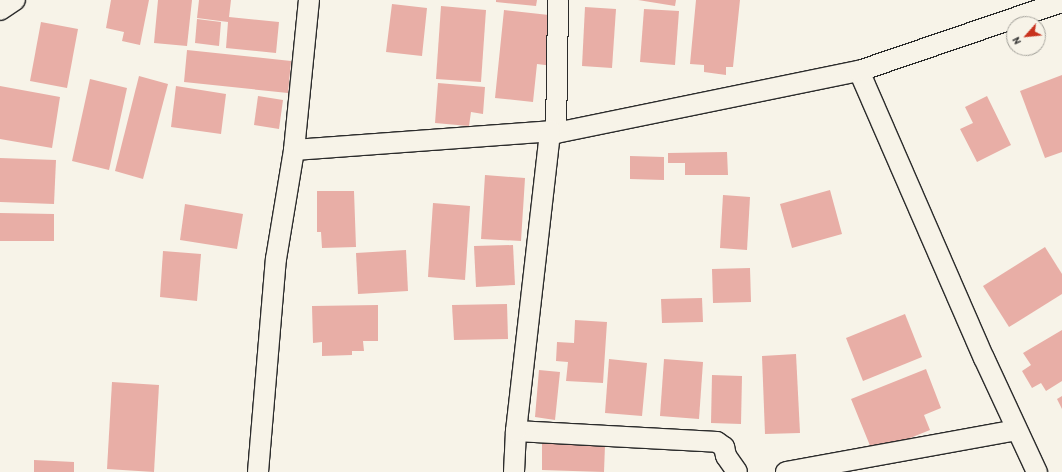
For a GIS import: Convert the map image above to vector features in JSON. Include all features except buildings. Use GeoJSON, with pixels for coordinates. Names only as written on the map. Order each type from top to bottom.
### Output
{"type":"FeatureCollection","features":[{"type":"Feature","properties":{"kind":"street"},"geometry":{"type":"LineString","coordinates":[[0,10],[15,0]]}},
{"type":"Feature","properties":{"kind":"street"},"geometry":{"type":"LineString","coordinates":[[258,472],[276,259],[294,150],[309,0]]}},
{"type":"Feature","properties":{"kind":"street"},"geometry":{"type":"LineString","coordinates":[[514,472],[516,431],[553,132],[558,0]]}},
{"type":"Feature","properties":{"kind":"street"},"geometry":{"type":"LineString","coordinates":[[294,150],[553,132],[859,71],[1062,2]]}},
{"type":"Feature","properties":{"kind":"street"},"geometry":{"type":"LineString","coordinates":[[859,71],[1016,430],[1037,472]]}},
{"type":"Feature","properties":{"kind":"street"},"geometry":{"type":"LineString","coordinates":[[786,472],[1016,430]]}},
{"type":"Feature","properties":{"kind":"street"},"geometry":{"type":"LineString","coordinates":[[516,431],[717,442],[724,447],[726,456],[737,472]]}}]}
